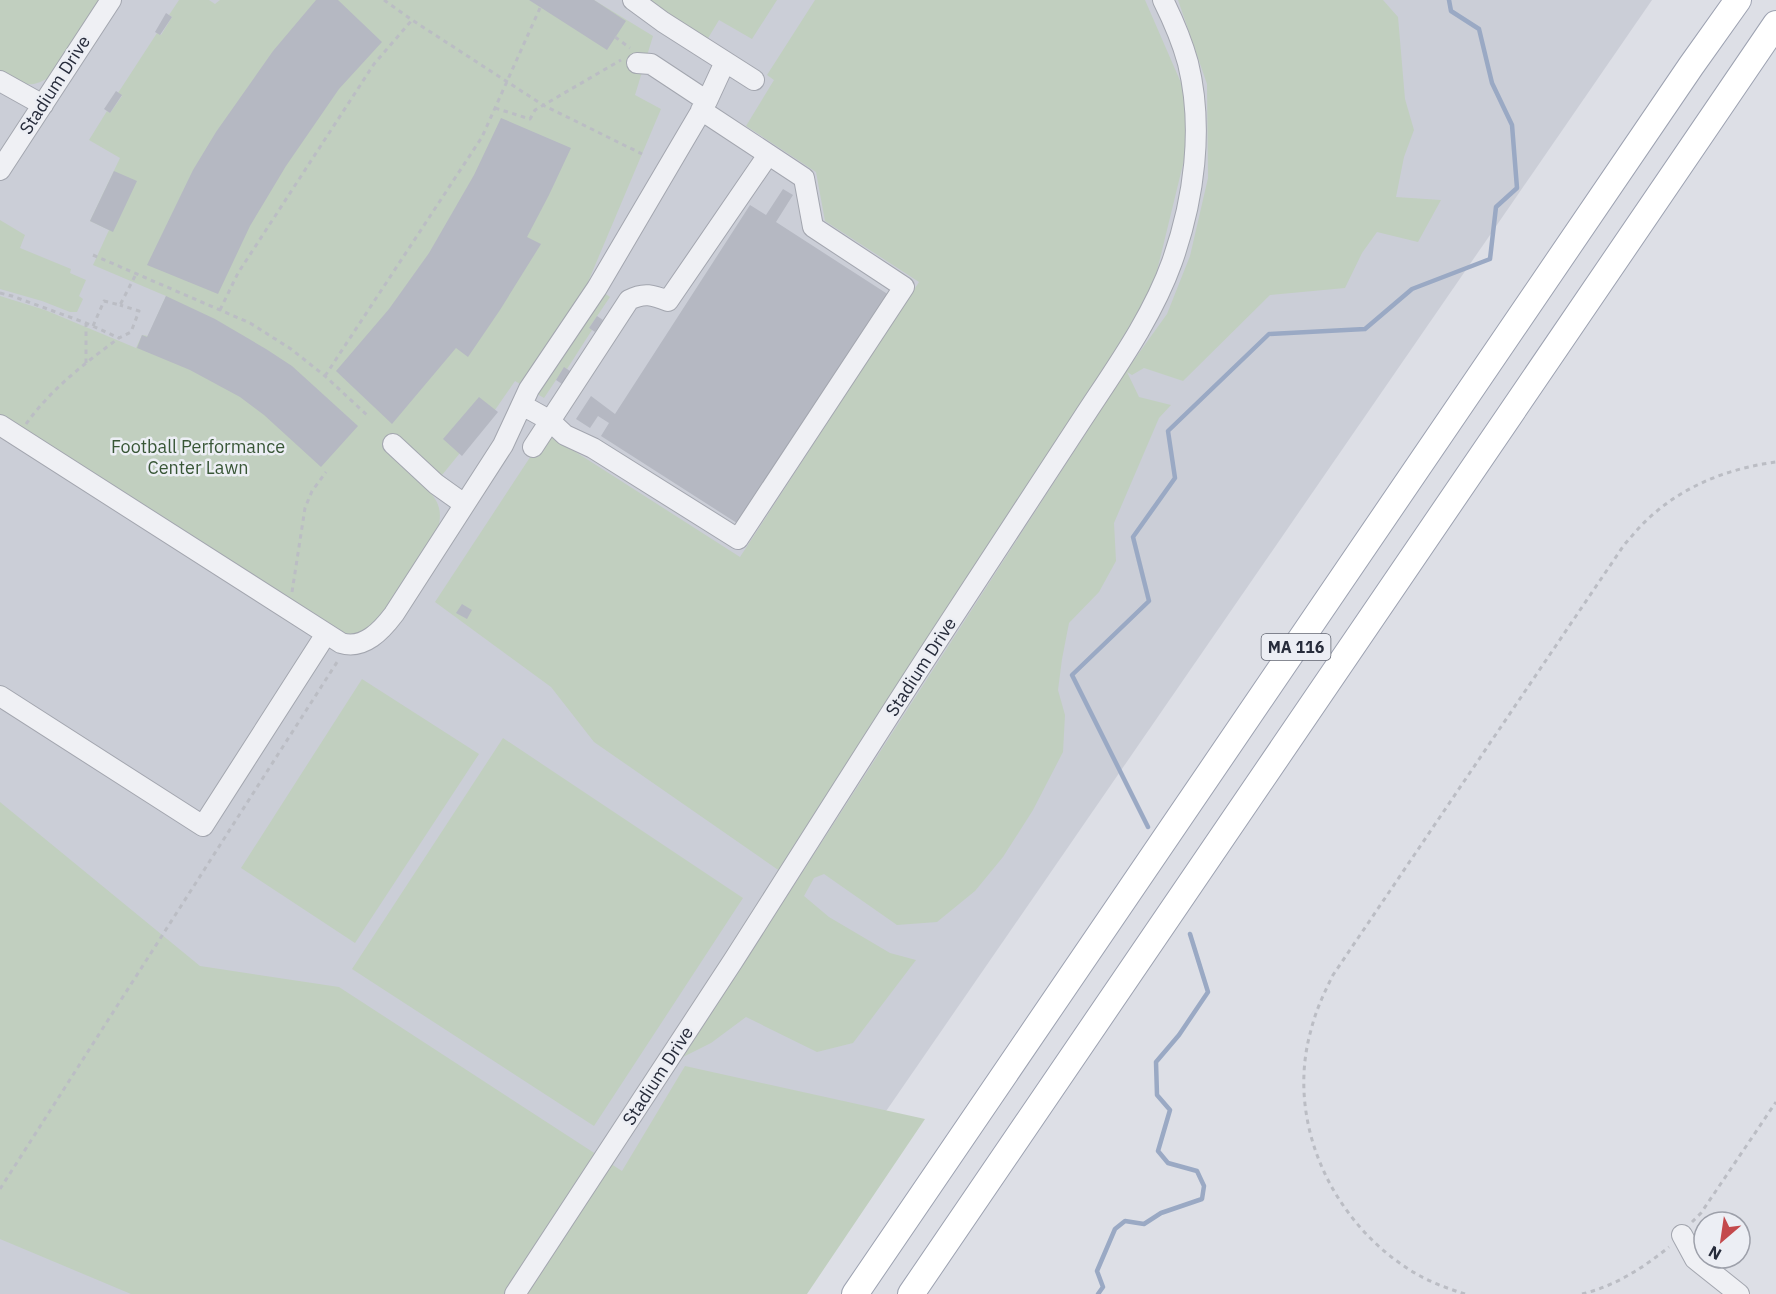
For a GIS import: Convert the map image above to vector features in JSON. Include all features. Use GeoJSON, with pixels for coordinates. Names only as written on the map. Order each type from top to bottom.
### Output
{"type":"FeatureCollection","features":[{"type":"Feature","properties":{"kind":"main road","name":"MA 116"},"geometry":{"type":"LineString","coordinates":[[855,1294],[1738,0]]}},
{"type":"Feature","properties":{"kind":"main road","name":"MA 116"},"geometry":{"type":"LineString","coordinates":[[911,1294],[1776,24]]}},
{"type":"Feature","properties":{"kind":"street","name":"Stadium Drive"},"geometry":{"type":"LineString","coordinates":[[0,170],[111,0]]}},
{"type":"Feature","properties":{"kind":"street"},"geometry":{"type":"LineString","coordinates":[[633,0],[753,80]]}},
{"type":"Feature","properties":{"kind":"street","name":"Stadium Drive"},"geometry":{"type":"LineString","coordinates":[[515,1294],[1106,383],[1159,292],[1173,260],[1185,217],[1196,142],[1193,88],[1188,62],[1163,0]]}},
{"type":"Feature","properties":{"kind":"street"},"geometry":{"type":"LineString","coordinates":[[522,405],[549,420],[565,435],[593,448],[738,539],[904,287],[813,227],[804,178],[768,154],[651,64],[629,58]]}},
{"type":"Feature","properties":{"kind":"street"},"geometry":{"type":"LineString","coordinates":[[0,425],[326,634],[348,645],[366,641],[383,628],[400,605],[503,445],[529,389],[597,288],[704,106],[725,62]]}},
{"type":"Feature","properties":{"kind":"street"},"geometry":{"type":"LineString","coordinates":[[0,81],[43,105]]}},
{"type":"Feature","properties":{"kind":"street"},"geometry":{"type":"LineString","coordinates":[[533,447],[629,300],[639,294],[655,296],[668,301],[768,154]]}},
{"type":"Feature","properties":{"kind":"street"},"geometry":{"type":"LineString","coordinates":[[393,444],[436,484],[464,504]]}},
{"type":"Feature","properties":{"kind":"street"},"geometry":{"type":"LineString","coordinates":[[0,696],[203,826],[326,634]]}},
{"type":"Feature","properties":{"kind":"street"},"geometry":{"type":"LineString","coordinates":[[1682,1235],[1695,1259],[1739,1294]]}},
{"type":"Feature","properties":{"kind":"path"},"geometry":{"type":"LineString","coordinates":[[384,0],[543,105],[642,154]]}},
{"type":"Feature","properties":{"kind":"path"},"geometry":{"type":"LineString","coordinates":[[325,376],[482,137],[540,8]]}},
{"type":"Feature","properties":{"kind":"path"},"geometry":{"type":"LineString","coordinates":[[220,310],[238,273],[374,64],[412,20]]}},
{"type":"Feature","properties":{"kind":"path"},"geometry":{"type":"LineString","coordinates":[[495,108],[530,119],[535,110],[543,105],[629,58],[631,47],[615,37]]}},
{"type":"Feature","properties":{"kind":"path"},"geometry":{"type":"LineString","coordinates":[[93,255],[250,323],[291,349],[325,376],[368,416]]}},
{"type":"Feature","properties":{"kind":"path"},"geometry":{"type":"LineString","coordinates":[[120,305],[136,274]]}},
{"type":"Feature","properties":{"kind":"path"},"geometry":{"type":"LineString","coordinates":[[0,293],[86,323],[119,338]]}},
{"type":"Feature","properties":{"kind":"path"},"geometry":{"type":"LineString","coordinates":[[17,436],[46,398],[86,363],[119,338],[131,332],[139,311],[104,302],[93,326]]}},
{"type":"Feature","properties":{"kind":"path"},"geometry":{"type":"LineString","coordinates":[[86,323],[86,363]]}},
{"type":"Feature","properties":{"kind":"path"},"geometry":{"type":"LineString","coordinates":[[1465,1294],[1412,1271],[1386,1254],[1344,1209],[1328,1182],[1313,1144],[1308,1124],[1305,1093],[1310,1032],[1320,1003],[1333,975],[1624,545],[1650,517],[1680,494],[1713,477],[1750,466],[1776,462]]}},
{"type":"Feature","properties":{"kind":"path"},"geometry":{"type":"LineString","coordinates":[[287,608],[295,579],[307,499],[326,472]]}},
{"type":"Feature","properties":{"kind":"path"},"geometry":{"type":"LineString","coordinates":[[0,1190],[348,645]]}},
{"type":"Feature","properties":{"kind":"path"},"geometry":{"type":"LineString","coordinates":[[1582,1294],[1620,1280],[1646,1265],[1676,1242],[1701,1213],[1776,1102]]}},
{"type":"Feature","properties":{"kind":"shaded area"},"geometry":{"type":"Polygon","coordinates":[[[0,0],[1652,0],[760,1294],[0,1294],[0,0]]]}},
{"type":"Feature","properties":{"kind":"green space"},"geometry":{"type":"Polygon","coordinates":[[[0,0],[100,0],[48,78],[35,84],[24,84],[0,72],[0,0]]]}},
{"type":"Feature","properties":{"kind":"green space","name":"Football Performance Center Lawn"},"geometry":{"type":"Polygon","coordinates":[[[179,0],[209,0],[215,4],[220,0],[594,0],[653,36],[635,95],[661,109],[588,282],[610,297],[589,328],[592,330],[567,369],[564,368],[544,398],[515,381],[495,410],[429,491],[439,508],[438,529],[388,609],[370,629],[355,636],[346,635],[0,416],[0,296],[45,310],[136,348],[142,335],[148,336],[166,296],[93,265],[109,230],[90,221],[120,158],[89,140],[107,111],[110,113],[122,96],[118,93],[157,33],[161,35],[172,17],[169,15],[179,0]]]}},
{"type":"Feature","properties":{"kind":"green space"},"geometry":{"type":"Polygon","coordinates":[[[641,0],[777,0],[752,39],[719,20],[707,40],[641,0]]]}},
{"type":"Feature","properties":{"kind":"green space"},"geometry":{"type":"Polygon","coordinates":[[[815,0],[1145,0],[1195,115],[1146,316],[787,876],[594,742],[551,687],[435,602],[546,433],[740,557],[919,282],[825,221],[816,172],[746,126],[774,80],[767,75],[815,0]]]}},
{"type":"Feature","properties":{"kind":"green space"},"geometry":{"type":"Polygon","coordinates":[[[1178,0],[1383,0],[1398,17],[1405,99],[1414,130],[1404,157],[1396,197],[1441,200],[1418,242],[1377,232],[1362,253],[1345,288],[1270,295],[1183,381],[1144,368],[1132,375],[1127,372],[1139,397],[1171,405],[1159,418],[1114,523],[1116,561],[1099,592],[1069,623],[1058,690],[1065,715],[1063,752],[1033,810],[1003,857],[975,891],[937,922],[897,925],[824,874],[814,878],[804,896],[829,917],[890,953],[916,960],[853,1043],[817,1052],[746,1017],[711,1043],[683,1057],[1126,371],[1167,314],[1190,256],[1208,178],[1207,84],[1178,0]]]}},
{"type":"Feature","properties":{"kind":"green space"},"geometry":{"type":"Polygon","coordinates":[[[0,220],[25,235],[20,248],[71,269],[70,273],[86,280],[79,296],[83,299],[77,312],[70,312],[0,289],[0,220]]]}},
{"type":"Feature","properties":{"kind":"green space"},"geometry":{"type":"Polygon","coordinates":[[[362,679],[479,754],[355,943],[241,868],[362,679]]]}},
{"type":"Feature","properties":{"kind":"green space"},"geometry":{"type":"Polygon","coordinates":[[[503,738],[743,898],[594,1126],[352,969],[503,738]]]}},
{"type":"Feature","properties":{"kind":"green space"},"geometry":{"type":"Polygon","coordinates":[[[0,802],[200,966],[339,987],[622,1171],[685,1066],[925,1119],[807,1294],[131,1294],[0,1239],[0,802]]]}},
{"type":"Feature","properties":{"kind":"building"},"geometry":{"type":"Polygon","coordinates":[[[316,0],[338,0],[382,42],[339,89],[286,166],[250,226],[218,294],[147,265],[193,170],[216,132],[273,51],[316,0]]]}},
{"type":"Feature","properties":{"kind":"building"},"geometry":{"type":"Polygon","coordinates":[[[529,0],[594,0],[626,21],[607,50],[529,0]]]}},
{"type":"Feature","properties":{"kind":"building"},"geometry":{"type":"Polygon","coordinates":[[[166,13],[172,17],[160,35],[155,32],[166,13]]]}},
{"type":"Feature","properties":{"kind":"building"},"geometry":{"type":"Polygon","coordinates":[[[116,91],[122,95],[110,113],[104,109],[116,91]]]}},
{"type":"Feature","properties":{"kind":"building"},"geometry":{"type":"Polygon","coordinates":[[[501,118],[571,148],[527,237],[541,244],[468,357],[456,348],[392,424],[336,371],[389,309],[429,253],[474,175],[501,118]]]}},
{"type":"Feature","properties":{"kind":"building"},"geometry":{"type":"Polygon","coordinates":[[[114,171],[137,181],[113,232],[90,221],[114,171]]]}},
{"type":"Feature","properties":{"kind":"building"},"geometry":{"type":"Polygon","coordinates":[[[783,189],[793,195],[776,222],[889,295],[740,525],[601,436],[609,423],[598,416],[590,428],[576,419],[591,396],[615,414],[750,205],[766,215],[783,189]]]}},
{"type":"Feature","properties":{"kind":"building"},"geometry":{"type":"Polygon","coordinates":[[[166,296],[215,319],[292,366],[358,426],[321,467],[264,415],[240,397],[190,370],[137,348],[142,335],[147,337],[166,296]]]}},
{"type":"Feature","properties":{"kind":"building"},"geometry":{"type":"Polygon","coordinates":[[[597,316],[603,320],[595,332],[589,328],[597,316]]]}},
{"type":"Feature","properties":{"kind":"building"},"geometry":{"type":"Polygon","coordinates":[[[564,367],[570,371],[562,384],[556,380],[564,367]]]}},
{"type":"Feature","properties":{"kind":"building"},"geometry":{"type":"Polygon","coordinates":[[[479,397],[498,412],[462,456],[443,439],[479,397]]]}},
{"type":"Feature","properties":{"kind":"building"},"geometry":{"type":"Polygon","coordinates":[[[462,604],[472,610],[467,619],[456,613],[462,604]]]}},
{"type":"Feature","properties":{"kind":"waterway"},"geometry":{"type":"LineString","coordinates":[[1148,827],[1072,675],[1149,601],[1133,537],[1175,478],[1168,431],[1269,334],[1365,329],[1412,289],[1490,259],[1496,207],[1517,188],[1512,125],[1492,83],[1479,29],[1451,11],[1449,0]]}},
{"type":"Feature","properties":{"kind":"waterway"},"geometry":{"type":"LineString","coordinates":[[1098,1294],[1103,1287],[1097,1271],[1115,1229],[1125,1221],[1144,1224],[1161,1213],[1202,1199],[1204,1186],[1197,1171],[1168,1163],[1158,1151],[1170,1110],[1157,1095],[1156,1062],[1179,1035],[1208,992],[1190,934]]}}]}
